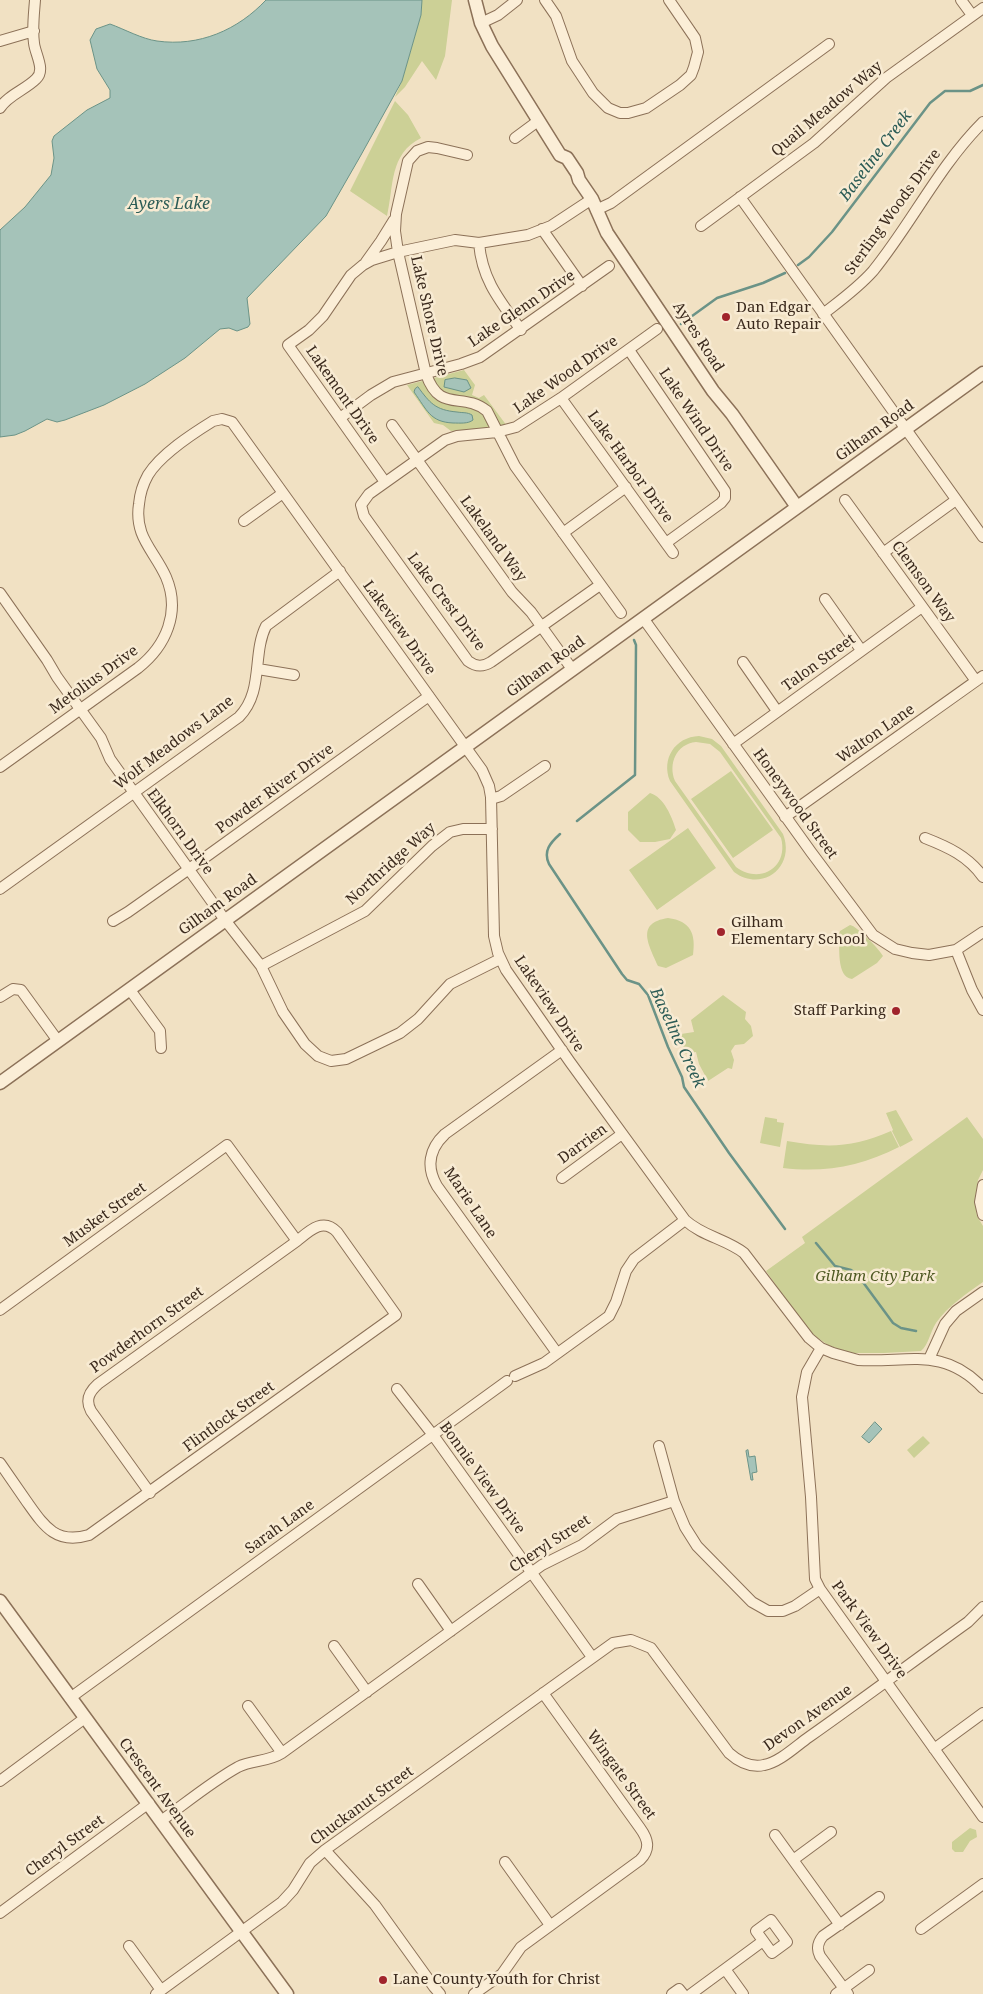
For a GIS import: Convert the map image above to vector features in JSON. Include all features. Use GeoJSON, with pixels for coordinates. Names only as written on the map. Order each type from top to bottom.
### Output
{"type":"FeatureCollection","features":[{"type":"Feature","properties":{"kind":"street"},"geometry":{"type":"LineString","coordinates":[[0,108],[8,99],[35,80],[40,74],[40,64],[34,44],[35,0]]}},
{"type":"Feature","properties":{"kind":"street","name":"Ayres Road"},"geometry":{"type":"LineString","coordinates":[[475,0],[481,23],[492,46],[560,155],[567,158],[577,173],[607,233],[659,308],[694,363],[797,507]]}},
{"type":"Feature","properties":{"kind":"street"},"geometry":{"type":"LineString","coordinates":[[481,23],[498,15],[517,0]]}},
{"type":"Feature","properties":{"kind":"street"},"geometry":{"type":"LineString","coordinates":[[545,0],[556,16],[572,61],[593,93],[608,108],[620,113],[628,113],[646,108],[680,84],[690,75],[694,68],[698,52],[695,38],[669,0]]}},
{"type":"Feature","properties":{"kind":"street"},"geometry":{"type":"LineString","coordinates":[[961,0],[972,15]]}},
{"type":"Feature","properties":{"kind":"street","name":"Quail Meadow Way"},"geometry":{"type":"LineString","coordinates":[[700,226],[814,143],[886,78],[983,8]]}},
{"type":"Feature","properties":{"kind":"street"},"geometry":{"type":"LineString","coordinates":[[0,41],[34,31]]}},
{"type":"Feature","properties":{"kind":"street","name":"Lakemont Drive"},"geometry":{"type":"LineString","coordinates":[[385,482],[288,345],[310,330],[324,316],[352,275],[363,265],[380,257],[454,240],[479,243],[516,238],[542,230],[594,204],[611,202],[829,44]]}},
{"type":"Feature","properties":{"kind":"street"},"geometry":{"type":"LineString","coordinates":[[515,138],[538,121]]}},
{"type":"Feature","properties":{"kind":"street","name":"Sterling Woods Drive"},"geometry":{"type":"LineString","coordinates":[[823,314],[853,291],[873,270],[956,152],[983,122]]}},
{"type":"Feature","properties":{"kind":"street","name":"Lake Shore Drive"},"geometry":{"type":"LineString","coordinates":[[466,155],[428,147],[417,151],[408,161],[396,214],[395,231],[398,252],[430,387],[440,396],[479,406],[487,411],[514,466],[621,613]]}},
{"type":"Feature","properties":{"kind":"street"},"geometry":{"type":"LineString","coordinates":[[740,197],[983,537]]}},
{"type":"Feature","properties":{"kind":"street"},"geometry":{"type":"LineString","coordinates":[[363,265],[381,241],[396,214]]}},
{"type":"Feature","properties":{"kind":"street"},"geometry":{"type":"LineString","coordinates":[[542,230],[582,286]]}},
{"type":"Feature","properties":{"kind":"street"},"geometry":{"type":"LineString","coordinates":[[479,243],[480,258],[490,286],[521,330]]}},
{"type":"Feature","properties":{"kind":"street","name":"Lake Glenn Drive"},"geometry":{"type":"LineString","coordinates":[[340,418],[386,386],[480,357],[521,330],[609,266]]}},
{"type":"Feature","properties":{"kind":"street","name":"Lake Wood Drive"},"geometry":{"type":"LineString","coordinates":[[362,505],[365,498],[385,482],[441,443],[451,438],[497,432],[516,427],[561,398],[657,329]]}},
{"type":"Feature","properties":{"kind":"street","name":"Lake Wind Drive"},"geometry":{"type":"LineString","coordinates":[[629,350],[726,491],[725,498],[721,503],[666,543]]}},
{"type":"Feature","properties":{"kind":"street","name":"Gilham Road"},"geometry":{"type":"LineString","coordinates":[[0,1083],[983,373]]}},
{"type":"Feature","properties":{"kind":"street","name":"Lake Harbor Drive"},"geometry":{"type":"LineString","coordinates":[[561,398],[674,553]]}},
{"type":"Feature","properties":{"kind":"street","name":"Metolius Drive"},"geometry":{"type":"LineString","coordinates":[[0,767],[150,658],[164,640],[171,621],[172,598],[170,587],[162,569],[143,538],[138,520],[140,493],[148,475],[162,458],[213,421],[222,419],[232,422],[236,427]]}},
{"type":"Feature","properties":{"kind":"street","name":"Lakeland Way"},"geometry":{"type":"LineString","coordinates":[[392,424],[512,592],[542,626],[572,669]]}},
{"type":"Feature","properties":{"kind":"street","name":"Lakeview Drive"},"geometry":{"type":"LineString","coordinates":[[236,427],[486,778],[491,799],[494,936],[500,959],[562,1050],[685,1220],[697,1230],[734,1246],[744,1253],[805,1333],[821,1348],[840,1356],[858,1360],[929,1358],[957,1368],[983,1388]]}},
{"type":"Feature","properties":{"kind":"street"},"geometry":{"type":"LineString","coordinates":[[563,533],[626,487]]}},
{"type":"Feature","properties":{"kind":"street"},"geometry":{"type":"LineString","coordinates":[[244,521],[283,493]]}},
{"type":"Feature","properties":{"kind":"street","name":"Clemson Way"},"geometry":{"type":"LineString","coordinates":[[845,500],[922,607],[979,679]]}},
{"type":"Feature","properties":{"kind":"street"},"geometry":{"type":"LineString","coordinates":[[883,553],[956,500]]}},
{"type":"Feature","properties":{"kind":"street","name":"Lake Crest Drive"},"geometry":{"type":"LineString","coordinates":[[362,505],[364,516],[468,661],[473,665],[486,665],[600,585]]}},
{"type":"Feature","properties":{"kind":"street","name":"Wolf Meadows Lane"},"geometry":{"type":"LineString","coordinates":[[0,889],[239,717],[251,698],[266,626],[340,571]]}},
{"type":"Feature","properties":{"kind":"street","name":"Elkhorn Drive"},"geometry":{"type":"LineString","coordinates":[[0,593],[101,738],[110,760],[225,920],[261,966],[276,1001],[297,1033],[311,1050],[330,1065],[356,1056],[382,1040],[406,1029],[418,1020],[450,984],[500,959]]}},
{"type":"Feature","properties":{"kind":"street"},"geometry":{"type":"LineString","coordinates":[[825,600],[861,650]]}},
{"type":"Feature","properties":{"kind":"street","name":"Talon Street"},"geometry":{"type":"LineString","coordinates":[[733,744],[922,607]]}},
{"type":"Feature","properties":{"kind":"street","name":"Honeywood Street"},"geometry":{"type":"LineString","coordinates":[[643,618],[873,935],[889,946],[912,953],[937,954],[956,950],[983,932]]}},
{"type":"Feature","properties":{"kind":"street"},"geometry":{"type":"LineString","coordinates":[[743,662],[778,711]]}},
{"type":"Feature","properties":{"kind":"street"},"geometry":{"type":"LineString","coordinates":[[258,669],[294,675]]}},
{"type":"Feature","properties":{"kind":"street","name":"Walton Lane"},"geometry":{"type":"LineString","coordinates":[[786,817],[979,679]]}},
{"type":"Feature","properties":{"kind":"street","name":"Powder River Drive"},"geometry":{"type":"LineString","coordinates":[[113,921],[189,869],[429,696]]}},
{"type":"Feature","properties":{"kind":"street"},"geometry":{"type":"LineString","coordinates":[[491,799],[501,796],[545,766]]}},
{"type":"Feature","properties":{"kind":"street","name":"Northridge Way"},"geometry":{"type":"LineString","coordinates":[[261,966],[365,911],[432,846],[450,832],[463,829],[492,828]]}},
{"type":"Feature","properties":{"kind":"street"},"geometry":{"type":"LineString","coordinates":[[925,838],[959,853],[983,877]]}},
{"type":"Feature","properties":{"kind":"street"},"geometry":{"type":"LineString","coordinates":[[956,950],[972,990],[983,1010]]}},
{"type":"Feature","properties":{"kind":"street"},"geometry":{"type":"LineString","coordinates":[[0,997],[13,989],[21,990],[58,1041]]}},
{"type":"Feature","properties":{"kind":"street"},"geometry":{"type":"LineString","coordinates":[[130,990],[160,1031],[161,1048]]}},
{"type":"Feature","properties":{"kind":"street","name":"Marie Lane"},"geometry":{"type":"LineString","coordinates":[[558,1353],[438,1186],[432,1174],[430,1160],[432,1150],[445,1134],[562,1050]]}},
{"type":"Feature","properties":{"kind":"street","name":"Darrien"},"geometry":{"type":"LineString","coordinates":[[562,1178],[622,1134]]}},
{"type":"Feature","properties":{"kind":"street","name":"Musket Street"},"geometry":{"type":"LineString","coordinates":[[0,1310],[227,1145],[297,1240]]}},
{"type":"Feature","properties":{"kind":"street"},"geometry":{"type":"LineString","coordinates":[[983,1185],[980,1202],[983,1215]]}},
{"type":"Feature","properties":{"kind":"street","name":"Sarah Lane"},"geometry":{"type":"LineString","coordinates":[[70,1698],[511,1379],[539,1366],[609,1316],[616,1302],[626,1271],[634,1259],[685,1220]]}},
{"type":"Feature","properties":{"kind":"street","name":"Powderhorn Street"},"geometry":{"type":"LineString","coordinates":[[150,1493],[91,1411],[87,1391],[319,1226],[327,1225],[331,1227],[396,1314]]}},
{"type":"Feature","properties":{"kind":"street"},"geometry":{"type":"LineString","coordinates":[[929,1358],[945,1324],[956,1311],[983,1292]]}},
{"type":"Feature","properties":{"kind":"street","name":"Flintlock Street"},"geometry":{"type":"LineString","coordinates":[[0,1464],[50,1531],[62,1537],[75,1538],[89,1535],[150,1493],[396,1314]]}},
{"type":"Feature","properties":{"kind":"street","name":"Park View Drive"},"geometry":{"type":"LineString","coordinates":[[821,1348],[807,1372],[802,1397],[811,1491],[814,1575],[820,1589],[983,1817]]}},
{"type":"Feature","properties":{"kind":"street","name":"Bonnie View Drive"},"geometry":{"type":"LineString","coordinates":[[397,1389],[426,1425],[592,1658]]}},
{"type":"Feature","properties":{"kind":"street"},"geometry":{"type":"LineString","coordinates":[[659,1446],[680,1518],[697,1546],[757,1606],[768,1610],[783,1611],[795,1606],[820,1589]]}},
{"type":"Feature","properties":{"kind":"street","name":"Cheryl Street"},"geometry":{"type":"LineString","coordinates":[[161,1821],[230,1772],[246,1764],[272,1759],[282,1753],[551,1560],[582,1545],[617,1519],[674,1502]]}},
{"type":"Feature","properties":{"kind":"street"},"geometry":{"type":"LineString","coordinates":[[418,1584],[451,1631]]}},
{"type":"Feature","properties":{"kind":"street","name":"Crescent Avenue"},"geometry":{"type":"LineString","coordinates":[[0,1601],[287,1994]]}},
{"type":"Feature","properties":{"kind":"street","name":"Devon Avenue"},"geometry":{"type":"LineString","coordinates":[[592,1658],[619,1641],[632,1640],[644,1644],[657,1654],[729,1753],[742,1763],[754,1766],[764,1765],[775,1761],[887,1681],[968,1622],[983,1607]]}},
{"type":"Feature","properties":{"kind":"street"},"geometry":{"type":"LineString","coordinates":[[334,1646],[367,1692]]}},
{"type":"Feature","properties":{"kind":"street","name":"Chuckanut Street"},"geometry":{"type":"LineString","coordinates":[[129,1946],[158,1992],[286,1898],[310,1863],[325,1850],[592,1658]]}},
{"type":"Feature","properties":{"kind":"street","name":"Wingate Street"},"geometry":{"type":"LineString","coordinates":[[474,1994],[502,1974],[517,1951],[640,1860],[645,1855],[648,1846],[647,1840],[640,1828],[543,1693]]}},
{"type":"Feature","properties":{"kind":"street"},"geometry":{"type":"LineString","coordinates":[[248,1706],[282,1753]]}},
{"type":"Feature","properties":{"kind":"street"},"geometry":{"type":"LineString","coordinates":[[934,1749],[983,1713]]}},
{"type":"Feature","properties":{"kind":"street"},"geometry":{"type":"LineString","coordinates":[[0,1782],[85,1718]]}},
{"type":"Feature","properties":{"kind":"street","name":"Cheryl Street"},"geometry":{"type":"LineString","coordinates":[[0,1913],[149,1803]]}},
{"type":"Feature","properties":{"kind":"street"},"geometry":{"type":"LineString","coordinates":[[793,1860],[831,1832]]}},
{"type":"Feature","properties":{"kind":"street"},"geometry":{"type":"LineString","coordinates":[[775,1835],[840,1925]]}},
{"type":"Feature","properties":{"kind":"street"},"geometry":{"type":"LineString","coordinates":[[325,1850],[375,1906],[440,1994]]}},
{"type":"Feature","properties":{"kind":"street"},"geometry":{"type":"LineString","coordinates":[[505,1862],[550,1925]]}},
{"type":"Feature","properties":{"kind":"street"},"geometry":{"type":"LineString","coordinates":[[921,1929],[983,1884]]}},
{"type":"Feature","properties":{"kind":"street"},"geometry":{"type":"LineString","coordinates":[[869,1970],[842,1992],[818,1950],[822,1938],[879,1897]]}},
{"type":"Feature","properties":{"kind":"street"},"geometry":{"type":"LineString","coordinates":[[691,1994],[763,1941]]}},
{"type":"Feature","properties":{"kind":"street"},"geometry":{"type":"LineString","coordinates":[[725,1969],[743,1994]]}},
{"type":"Feature","properties":{"kind":"street"},"geometry":{"type":"LineString","coordinates":[[672,1994],[679,1989],[683,1994]]}},
{"type":"Feature","properties":{"kind":"green space"},"geometry":{"type":"Polygon","coordinates":[[[422,0],[452,0],[445,56],[436,80],[422,61],[405,87],[395,97],[402,81],[421,15],[422,0]]]}},
{"type":"Feature","properties":{"kind":"green space"},"geometry":{"type":"Polygon","coordinates":[[[395,101],[408,115],[421,138],[403,153],[398,162],[392,182],[387,216],[350,191],[395,101]]]}},
{"type":"Feature","properties":{"kind":"green space"},"geometry":{"type":"Polygon","coordinates":[[[464,370],[475,385],[472,395],[479,398],[484,395],[507,426],[451,431],[443,425],[434,423],[407,385],[464,370]]]}},
{"type":"Feature","properties":{"kind":"green space"},"geometry":{"type":"Polygon","coordinates":[[[699,736],[712,739],[721,746],[783,834],[786,846],[785,857],[781,866],[774,873],[765,878],[755,880],[745,878],[734,872],[670,781],[667,765],[669,757],[677,745],[690,737],[699,736]],[[696,742],[683,747],[679,751],[673,762],[675,781],[736,867],[754,874],[770,870],[777,865],[781,857],[781,838],[720,752],[710,744],[696,742]]]}},
{"type":"Feature","properties":{"kind":"green space"},"geometry":{"type":"Polygon","coordinates":[[[731,771],[773,830],[733,858],[691,799],[731,771]]]}},
{"type":"Feature","properties":{"kind":"green space"},"geometry":{"type":"Polygon","coordinates":[[[650,793],[663,803],[672,819],[676,830],[670,839],[640,842],[628,830],[628,812],[650,793]]]}},
{"type":"Feature","properties":{"kind":"green space"},"geometry":{"type":"Polygon","coordinates":[[[688,828],[716,868],[657,910],[629,870],[688,828]]]}},
{"type":"Feature","properties":{"kind":"green space"},"geometry":{"type":"Polygon","coordinates":[[[668,918],[687,925],[694,941],[694,948],[693,955],[666,968],[658,966],[647,936],[651,925],[668,918]]]}},
{"type":"Feature","properties":{"kind":"green space"},"geometry":{"type":"Polygon","coordinates":[[[850,925],[863,934],[883,956],[877,963],[852,979],[843,973],[839,953],[840,931],[850,925]]]}},
{"type":"Feature","properties":{"kind":"green space"},"geometry":{"type":"Polygon","coordinates":[[[723,995],[746,1012],[745,1019],[751,1026],[753,1036],[744,1044],[735,1045],[731,1051],[734,1060],[732,1069],[728,1068],[708,1081],[699,1064],[696,1052],[685,1054],[681,1034],[694,1032],[691,1020],[723,995]]]}},
{"type":"Feature","properties":{"kind":"green space"},"geometry":{"type":"Polygon","coordinates":[[[896,1110],[913,1140],[900,1147],[886,1113],[896,1110]]]}},
{"type":"Feature","properties":{"kind":"green space"},"geometry":{"type":"Polygon","coordinates":[[[765,1117],[777,1119],[777,1122],[784,1123],[780,1147],[760,1143],[765,1117]]]}},
{"type":"Feature","properties":{"kind":"green space","name":"Gilham City Park"},"geometry":{"type":"Polygon","coordinates":[[[967,1117],[983,1139],[983,1170],[978,1180],[975,1199],[977,1216],[983,1226],[983,1282],[946,1311],[934,1326],[926,1345],[921,1351],[849,1353],[828,1345],[808,1331],[766,1271],[805,1243],[802,1237],[967,1117]]]}},
{"type":"Feature","properties":{"kind":"green space"},"geometry":{"type":"Polygon","coordinates":[[[891,1131],[899,1147],[871,1159],[828,1169],[783,1168],[787,1141],[815,1145],[840,1145],[864,1141],[891,1131]]]}},
{"type":"Feature","properties":{"kind":"green space"},"geometry":{"type":"Polygon","coordinates":[[[923,1436],[930,1443],[914,1458],[907,1450],[923,1436]]]}},
{"type":"Feature","properties":{"kind":"green space"},"geometry":{"type":"Polygon","coordinates":[[[970,1828],[976,1830],[977,1837],[970,1841],[963,1852],[955,1852],[952,1849],[952,1842],[970,1828]]]}},
{"type":"Feature","properties":{"kind":"water","name":"Ayers Lake"},"geometry":{"type":"Polygon","coordinates":[[[266,0],[422,0],[421,15],[402,81],[326,216],[247,298],[250,324],[248,327],[237,331],[229,328],[220,329],[185,358],[145,384],[104,405],[57,422],[47,419],[15,435],[0,437],[0,230],[25,207],[51,175],[54,158],[52,141],[54,136],[87,110],[110,98],[110,90],[97,69],[90,40],[96,29],[110,24],[157,41],[173,42],[203,39],[230,28],[243,20],[266,0]]]}},
{"type":"Feature","properties":{"kind":"water"},"geometry":{"type":"Polygon","coordinates":[[[455,378],[467,380],[471,388],[464,392],[444,387],[445,380],[455,378]]]}},
{"type":"Feature","properties":{"kind":"water"},"geometry":{"type":"Polygon","coordinates":[[[418,387],[434,405],[443,410],[468,413],[472,415],[473,420],[466,423],[453,423],[434,417],[414,392],[418,387]]]}},
{"type":"Feature","properties":{"kind":"water"},"geometry":{"type":"Polygon","coordinates":[[[875,1422],[882,1429],[869,1443],[862,1437],[875,1422]]]}},
{"type":"Feature","properties":{"kind":"water"},"geometry":{"type":"Polygon","coordinates":[[[748,1450],[749,1457],[755,1456],[757,1472],[752,1473],[753,1480],[751,1480],[746,1451],[748,1450]]]}},
{"type":"Feature","properties":{"kind":"waterway","name":"Baseline Creek"},"geometry":{"type":"LineString","coordinates":[[798,265],[809,257],[832,232],[930,103],[945,91],[970,91],[983,85]]}},
{"type":"Feature","properties":{"kind":"waterway","name":"Baseline Creek"},"geometry":{"type":"LineString","coordinates":[[681,324],[717,298],[763,283],[785,273]]}},
{"type":"Feature","properties":{"kind":"waterway","name":"Baseline Creek"},"geometry":{"type":"LineString","coordinates":[[577,821],[635,775],[636,645],[634,640]]}},
{"type":"Feature","properties":{"kind":"waterway","name":"Baseline Creek"},"geometry":{"type":"LineString","coordinates":[[560,834],[548,847],[547,859],[549,864],[622,974],[627,980],[639,984],[648,995],[682,1077],[684,1087],[729,1153],[785,1229]]}},
{"type":"Feature","properties":{"kind":"waterway"},"geometry":{"type":"LineString","coordinates":[[816,1243],[835,1266],[851,1270],[857,1274],[893,1323],[901,1328],[916,1331]]}},
{"type":"Feature","properties":{"kind":"place","name":"Dan Edgar Auto Repair"},"geometry":{"type":"Point","coordinates":[726,317]}},
{"type":"Feature","properties":{"kind":"place","name":"Gilham Elementary School"},"geometry":{"type":"Point","coordinates":[721,932]}},
{"type":"Feature","properties":{"kind":"place","name":"Staff Parking"},"geometry":{"type":"Point","coordinates":[896,1011]}},
{"type":"Feature","properties":{"kind":"place","name":"Lane County Youth for Christ"},"geometry":{"type":"Point","coordinates":[383,1980]}}]}
